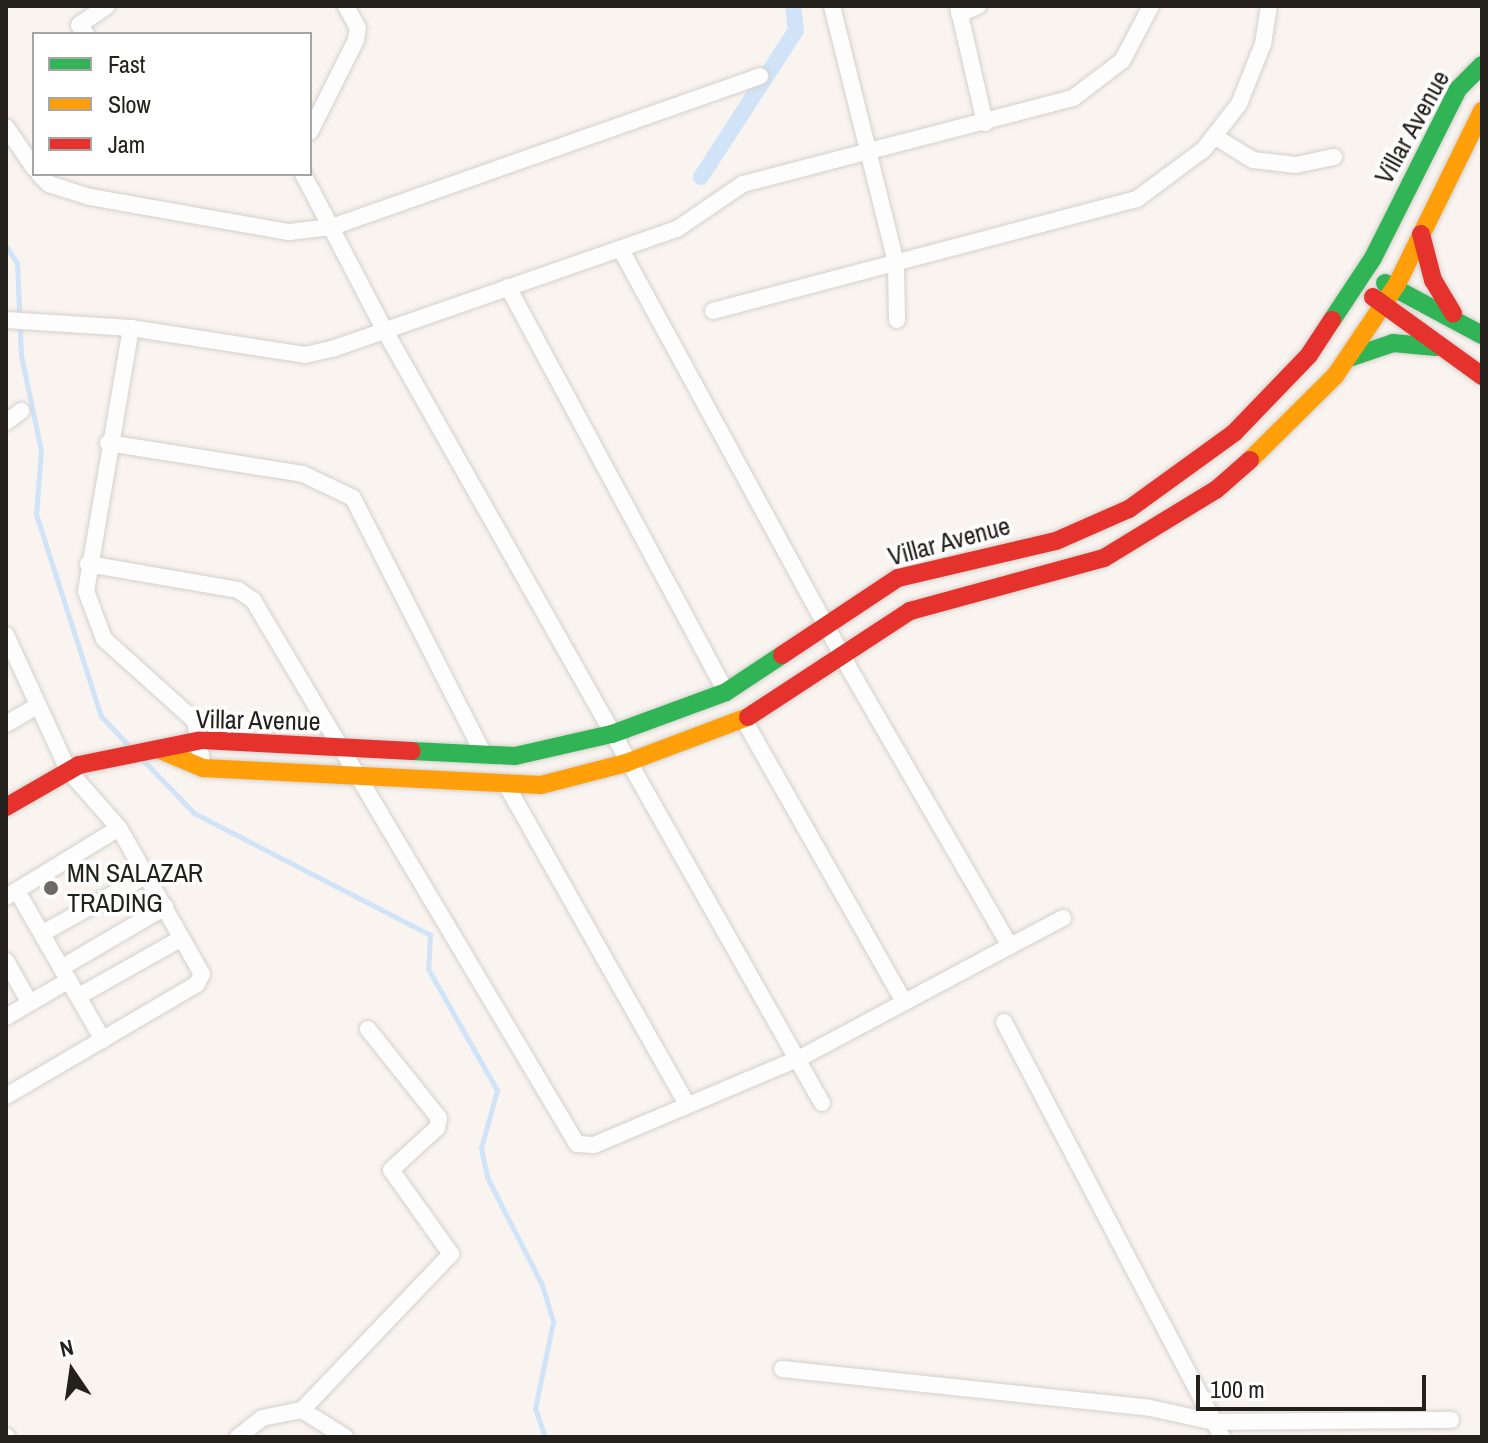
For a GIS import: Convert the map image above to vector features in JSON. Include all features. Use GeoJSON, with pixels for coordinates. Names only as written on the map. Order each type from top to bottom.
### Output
{"type":"FeatureCollection","features":[{"type":"Feature","properties":{"kind":"main road","name":"Villar Avenue"},"geometry":{"type":"LineString","coordinates":[[160,750],[202,740],[484,755],[535,754],[612,734],[726,692],[898,578],[1056,541],[1166,485],[1265,405],[1360,280],[1444,114],[1482,65]]}},
{"type":"Feature","properties":{"kind":"main road","name":"Villar Avenue"},"geometry":{"type":"LineString","coordinates":[[160,750],[203,768],[508,788],[626,763],[744,720],[841,653],[910,611],[1065,572],[1142,539],[1252,460],[1348,359],[1397,284],[1482,111]]}},
{"type":"Feature","properties":{"kind":"main road"},"geometry":{"type":"LineString","coordinates":[[1421,234],[1433,280],[1459,320]]}},
{"type":"Feature","properties":{"kind":"main road"},"geometry":{"type":"LineString","coordinates":[[1360,280],[1397,284],[1482,335]]}},
{"type":"Feature","properties":{"kind":"main road"},"geometry":{"type":"LineString","coordinates":[[1360,280],[1383,309],[1482,376]]}},
{"type":"Feature","properties":{"kind":"main road"},"geometry":{"type":"LineString","coordinates":[[1348,359],[1393,343],[1439,347]]}},
{"type":"Feature","properties":{"kind":"main road"},"geometry":{"type":"LineString","coordinates":[[6,807],[73,768],[160,750]]}},
{"type":"Feature","properties":{"kind":"street"},"geometry":{"type":"LineString","coordinates":[[84,32],[79,25],[107,6]]}},
{"type":"Feature","properties":{"kind":"street"},"geometry":{"type":"LineString","coordinates":[[312,128],[356,40],[358,28],[346,6]]}},
{"type":"Feature","properties":{"kind":"street"},"geometry":{"type":"LineString","coordinates":[[832,6],[896,263],[897,320]]}},
{"type":"Feature","properties":{"kind":"street"},"geometry":{"type":"LineString","coordinates":[[978,6],[958,10],[985,123]]}},
{"type":"Feature","properties":{"kind":"street"},"geometry":{"type":"LineString","coordinates":[[7,320],[131,328],[305,355],[622,251],[695,220],[743,184],[1073,98],[1098,84],[1139,36],[1151,6]]}},
{"type":"Feature","properties":{"kind":"street"},"geometry":{"type":"LineString","coordinates":[[713,311],[1137,199],[1214,136],[1239,104],[1263,44],[1269,6]]}},
{"type":"Feature","properties":{"kind":"street"},"geometry":{"type":"LineString","coordinates":[[41,176],[49,184],[90,197],[289,232],[332,227],[760,76]]}},
{"type":"Feature","properties":{"kind":"street"},"geometry":{"type":"LineString","coordinates":[[6,127],[32,165]]}},
{"type":"Feature","properties":{"kind":"street"},"geometry":{"type":"LineString","coordinates":[[1214,136],[1253,160],[1296,165],[1334,157]]}},
{"type":"Feature","properties":{"kind":"street"},"geometry":{"type":"LineString","coordinates":[[304,176],[385,331],[626,763],[800,1058],[822,1103]]}},
{"type":"Feature","properties":{"kind":"street"},"geometry":{"type":"LineString","coordinates":[[622,251],[841,653],[1010,946]]}},
{"type":"Feature","properties":{"kind":"street"},"geometry":{"type":"LineString","coordinates":[[508,287],[726,692]]}},
{"type":"Feature","properties":{"kind":"street"},"geometry":{"type":"LineString","coordinates":[[131,328],[88,564],[89,609],[104,639],[176,700],[202,740],[203,768]]}},
{"type":"Feature","properties":{"kind":"street"},"geometry":{"type":"LineString","coordinates":[[6,422],[21,411]]}},
{"type":"Feature","properties":{"kind":"street"},"geometry":{"type":"LineString","coordinates":[[108,443],[303,474],[353,498],[484,755]]}},
{"type":"Feature","properties":{"kind":"street"},"geometry":{"type":"LineString","coordinates":[[88,564],[246,593],[577,1144],[594,1145],[800,1058],[1063,918]]}},
{"type":"Feature","properties":{"kind":"street"},"geometry":{"type":"LineString","coordinates":[[6,1096],[202,979],[119,828],[73,768],[37,706],[8,643]]}},
{"type":"Feature","properties":{"kind":"street"},"geometry":{"type":"LineString","coordinates":[[6,724],[37,706]]}},
{"type":"Feature","properties":{"kind":"street"},"geometry":{"type":"LineString","coordinates":[[744,720],[904,1002]]}},
{"type":"Feature","properties":{"kind":"street"},"geometry":{"type":"LineString","coordinates":[[508,788],[687,1105]]}},
{"type":"Feature","properties":{"kind":"street"},"geometry":{"type":"LineString","coordinates":[[103,1040],[43,933],[12,894],[119,828]]}},
{"type":"Feature","properties":{"kind":"street"},"geometry":{"type":"LineString","coordinates":[[43,933],[145,876]]}},
{"type":"Feature","properties":{"kind":"street"},"geometry":{"type":"LineString","coordinates":[[6,1017],[165,907]]}},
{"type":"Feature","properties":{"kind":"street"},"geometry":{"type":"LineString","coordinates":[[79,996],[182,938]]}},
{"type":"Feature","properties":{"kind":"street"},"geometry":{"type":"LineString","coordinates":[[6,961],[30,1003]]}},
{"type":"Feature","properties":{"kind":"street"},"geometry":{"type":"LineString","coordinates":[[1004,1022],[1219,1430]]}},
{"type":"Feature","properties":{"kind":"street"},"geometry":{"type":"LineString","coordinates":[[240,1433],[262,1418],[302,1410],[451,1254],[391,1170],[437,1128],[439,1118],[368,1029]]}},
{"type":"Feature","properties":{"kind":"street"},"geometry":{"type":"LineString","coordinates":[[782,1369],[1150,1408],[1219,1430],[1451,1420]]}},
{"type":"Feature","properties":{"kind":"street"},"geometry":{"type":"LineString","coordinates":[[302,1410],[345,1437]]}},
{"type":"Feature","properties":{"kind":"waterway"},"geometry":{"type":"LineString","coordinates":[[701,177],[796,30],[793,6]]}},
{"type":"Feature","properties":{"kind":"waterway"},"geometry":{"type":"LineString","coordinates":[[6,246],[17,263],[21,355],[41,451],[36,514],[101,716],[132,749]]}},
{"type":"Feature","properties":{"kind":"waterway"},"geometry":{"type":"LineString","coordinates":[[142,759],[194,813],[430,935],[428,969],[497,1090],[481,1148],[487,1177],[542,1285],[553,1322],[535,1408],[545,1437]]}},
{"type":"Feature","properties":{"kind":"traffic: fast"},"geometry":{"type":"LineString","coordinates":[[1332,320],[1373,258],[1458,89],[1482,65]]}},
{"type":"Feature","properties":{"kind":"traffic: fast"},"geometry":{"type":"LineString","coordinates":[[1385,283],[1482,335]]}},
{"type":"Feature","properties":{"kind":"traffic: fast"},"geometry":{"type":"LineString","coordinates":[[1349,358],[1393,343],[1436,347]]}},
{"type":"Feature","properties":{"kind":"traffic: fast"},"geometry":{"type":"LineString","coordinates":[[412,751],[515,756],[612,734],[726,692],[782,655]]}},
{"type":"Feature","properties":{"kind":"traffic: slow"},"geometry":{"type":"LineString","coordinates":[[1250,460],[1335,376],[1397,284],[1482,111]]}},
{"type":"Feature","properties":{"kind":"traffic: slow"},"geometry":{"type":"LineString","coordinates":[[160,750],[203,768],[541,785],[626,763],[748,717]]}},
{"type":"Feature","properties":{"kind":"traffic: jam"},"geometry":{"type":"LineString","coordinates":[[1421,234],[1433,280],[1453,313]]}},
{"type":"Feature","properties":{"kind":"traffic: jam"},"geometry":{"type":"LineString","coordinates":[[1373,297],[1482,376]]}},
{"type":"Feature","properties":{"kind":"traffic: jam"},"geometry":{"type":"LineString","coordinates":[[782,655],[898,578],[1056,541],[1129,509],[1234,433],[1309,355],[1332,320]]}},
{"type":"Feature","properties":{"kind":"traffic: jam"},"geometry":{"type":"LineString","coordinates":[[748,717],[910,611],[1104,558],[1217,489],[1250,460]]}},
{"type":"Feature","properties":{"kind":"traffic: jam"},"geometry":{"type":"LineString","coordinates":[[6,807],[79,765],[202,740],[412,751]]}},
{"type":"Feature","properties":{"kind":"place","name":"MN SALAZAR TRADING"},"geometry":{"type":"Point","coordinates":[51,888]}}]}
